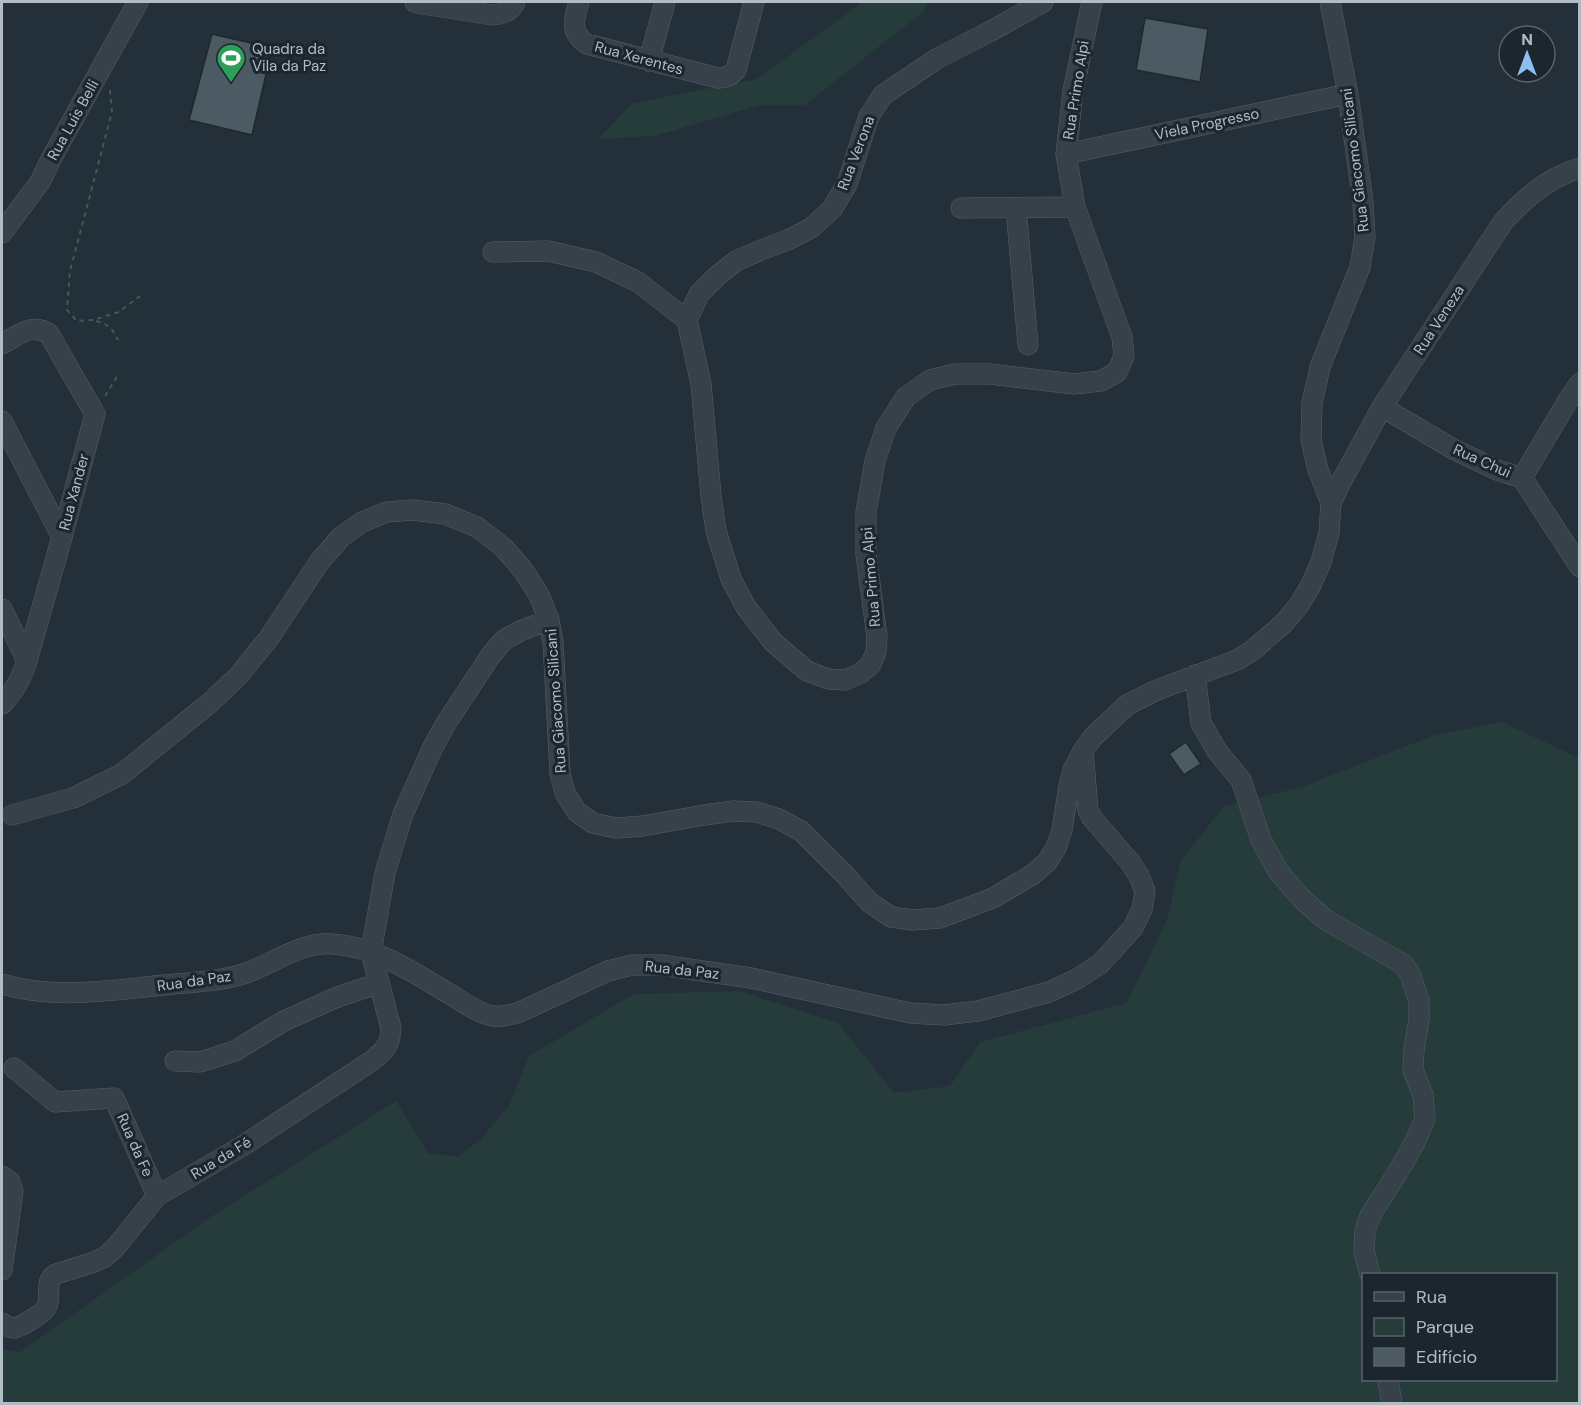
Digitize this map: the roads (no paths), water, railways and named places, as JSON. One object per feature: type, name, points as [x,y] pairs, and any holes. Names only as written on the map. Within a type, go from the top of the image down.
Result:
[{"type":"street","name":"Rua Luis Belli","points":[[2,233],[40,182],[138,2]]},
{"type":"street","points":[[420,2],[492,15],[508,11],[515,2]]},
{"type":"street","name":"Rua Xerentes","points":[[579,2],[574,22],[575,31],[579,39],[587,44],[718,78],[725,78],[736,70],[754,2]]},
{"type":"street","points":[[649,61],[665,2]]},
{"type":"street","name":"Rua Verona","points":[[687,320],[699,294],[736,261],[811,228],[832,209],[847,184],[869,116],[883,95],[938,58],[1043,2]]},
{"type":"street","name":"Rua Primo Alpi","points":[[687,320],[700,384],[716,531],[730,579],[746,608],[773,642],[807,670],[828,679],[845,680],[861,673],[871,664],[876,652],[877,637],[866,554],[866,512],[875,461],[886,428],[906,397],[930,380],[955,374],[990,374],[1074,384],[1101,381],[1117,372],[1124,356],[1122,337],[1075,207],[1066,154],[1073,91],[1092,2]]},
{"type":"street","name":"Rua Giacomo Silicani","points":[[12,815],[73,798],[122,774],[212,701],[239,675],[269,638],[320,561],[341,537],[362,522],[387,512],[413,510],[445,514],[477,527],[503,547],[523,570],[539,595],[549,620],[553,642],[560,773],[565,793],[577,812],[593,823],[616,828],[643,826],[735,811],[757,812],[779,819],[801,831],[869,902],[891,917],[913,920],[940,918],[993,898],[1032,875],[1047,862],[1056,848],[1062,830],[1068,786],[1073,770],[1093,738],[1127,705],[1157,690],[1237,660],[1253,650],[1299,605],[1321,562],[1329,533],[1331,503],[1318,470],[1311,440],[1312,403],[1320,367],[1360,267],[1365,237],[1363,202],[1348,94],[1330,2]]},
{"type":"street","name":"Viela Progresso","points":[[1066,154],[1348,94]]},
{"type":"street","name":"Rua Veneza","points":[[1331,503],[1382,407],[1503,222],[1522,201],[1545,183],[1568,171],[1580,168]]},
{"type":"street","points":[[961,208],[1075,207]]},
{"type":"street","points":[[1016,208],[1028,345]]},
{"type":"street","points":[[493,252],[548,251],[596,262],[638,282],[687,320]]},
{"type":"street","name":"Rua Xander","points":[[2,344],[30,329],[37,328],[49,334],[95,414],[21,679],[2,704]]},
{"type":"street","points":[[1521,478],[1580,383]]},
{"type":"street","name":"Rua Chui","points":[[1382,407],[1453,449],[1497,470],[1521,478],[1580,567]]},
{"type":"street","points":[[2,421],[62,537]]},
{"type":"street","points":[[2,609],[27,660]]},
{"type":"street","points":[[371,952],[386,873],[403,814],[445,724],[491,655],[504,640],[549,620]]},
{"type":"street","points":[[1195,675],[1201,723],[1217,751],[1241,780],[1261,840],[1278,871],[1301,898],[1326,920],[1402,964],[1410,974],[1419,1001],[1413,1070],[1424,1095],[1425,1119],[1411,1150],[1370,1216],[1365,1231],[1364,1252],[1369,1273]]},
{"type":"street","name":"Rua da Paz","points":[[2,984],[51,993],[93,992],[215,980],[245,973],[303,948],[318,944],[334,944],[371,952],[492,1016],[505,1016],[520,1012],[608,971],[632,964],[661,964],[751,978],[910,1013],[944,1015],[978,1011],[1049,992],[1077,979],[1100,964],[1133,928],[1142,909],[1145,891],[1139,876],[1088,810],[1083,751]]},
{"type":"street","name":"Rua da Fé","points":[[2,1323],[15,1328],[44,1311],[47,1307],[51,1276],[105,1257],[157,1196],[244,1145],[373,1060],[385,1049],[390,1040],[391,1028],[371,952]]},
{"type":"street","points":[[175,1061],[200,1062],[235,1051],[284,1021],[335,998],[379,983]]},
{"type":"street","name":"Rua da Fe","points":[[14,1068],[55,1102],[114,1098],[157,1196]]},
{"type":"street","points":[[2,1176],[10,1182],[13,1191],[2,1270]]},
{"type":"street","points":[[1388,1381],[1392,1404]]},
{"type":"place","name":"Quadra da Vila da Paz","points":[[231,84]]}]
